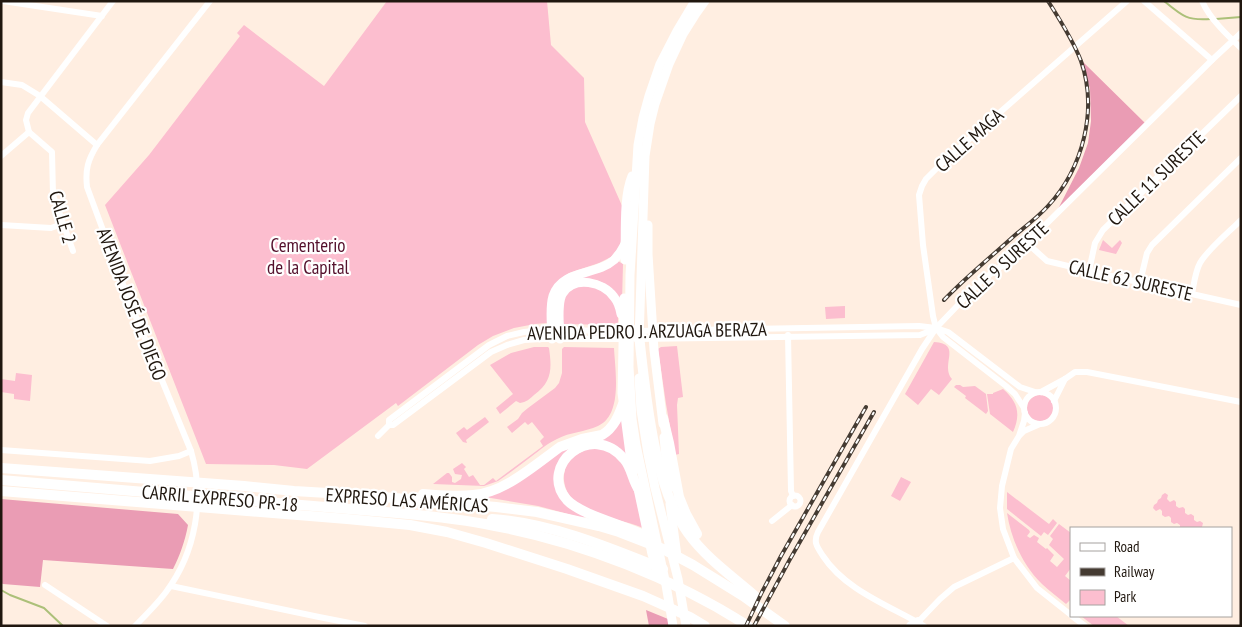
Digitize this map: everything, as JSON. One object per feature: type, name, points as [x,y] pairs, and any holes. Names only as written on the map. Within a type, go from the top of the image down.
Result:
[{"type":"highway","points":[[648,335],[643,380],[661,476],[676,513],[688,534],[714,561],[755,596]]},
{"type":"highway","points":[[400,498],[420,494],[472,496],[495,490],[510,482],[560,447],[607,433],[616,420],[623,404]]},
{"type":"highway","points":[[663,418],[678,498],[689,521],[711,552],[781,623]]},
{"type":"highway","points":[[639,490],[630,467],[624,458],[618,452],[598,444],[589,444],[577,448],[565,460],[560,471],[560,487],[564,496],[570,502],[584,511],[650,538],[663,549]]},
{"type":"highway","name":"EXPRESO LAS AMÉRICAS","points":[[1,468],[400,498],[496,506],[537,512],[599,526],[663,549],[693,565],[781,623]]},
{"type":"highway","name":"CARRIL EXPRESO PR-18","points":[[1,480],[357,509],[449,518],[494,525],[549,539],[600,555],[704,600],[748,626]]},
{"type":"highway","name":"EXPRESO LAS AMÉRICAS","points":[[1,491],[410,525],[486,543],[567,569],[643,596],[690,617],[705,626]]},
{"type":"highway","points":[[449,518],[500,520],[546,528],[612,549],[659,568]]},
{"type":"main road","points":[[673,626],[669,602],[659,568],[632,419],[629,366],[630,280],[636,167],[641,128],[654,81],[670,44],[695,1]]},
{"type":"main road","points":[[678,579],[663,418],[648,335],[645,156],[654,104],[668,64],[683,34],[705,1]]},
{"type":"main road","points":[[619,329],[626,241],[627,200],[629,184],[636,167]]},
{"type":"main road","points":[[645,172],[648,203],[648,335],[639,374],[641,410],[655,488],[678,579],[686,624]]},
{"type":"main road","points":[[556,335],[552,298],[557,288],[571,276],[602,267],[613,261],[620,254],[626,241]]},
{"type":"main road","points":[[556,335],[561,298],[571,285],[581,282],[596,284],[613,296],[619,305],[623,404],[630,454],[652,554],[659,568]]},
{"type":"street","points":[[4,1],[102,16]]},
{"type":"street","points":[[1,156],[29,132],[26,120],[28,113],[113,1]]},
{"type":"street","name":"AVENIDA JOSÉ DE DIEGO","points":[[135,626],[151,610],[170,586],[185,559],[192,541],[195,524],[198,480],[191,451],[131,304],[87,186],[86,174],[90,157],[97,145],[210,1]]},
{"type":"street","name":"CALLE MAGA","points":[[936,328],[923,244],[919,195],[926,179],[1127,1]]},
{"type":"street","points":[[1144,1],[1212,60]]},
{"type":"street","points":[[1202,1],[1206,10],[1241,48]]},
{"type":"street","name":"CALLE 9 SURESTE","points":[[918,625],[851,585],[829,566],[816,544],[816,538],[881,421],[936,328],[982,280],[1006,263],[1027,243],[1241,33]]},
{"type":"street","points":[[1,82],[22,85],[40,96],[97,145]]},
{"type":"street","name":"CALLE 11 SURESTE","points":[[1088,271],[1094,243],[1103,230],[1241,96]]},
{"type":"street","name":"CALLE 2","points":[[29,132],[52,152],[53,195],[73,251]]},
{"type":"street","points":[[1140,282],[1147,253],[1152,245],[1241,158]]},
{"type":"street","points":[[1192,294],[1200,263],[1212,248],[1241,220]]},
{"type":"street","points":[[1,224],[51,228],[62,224]]},
{"type":"street","name":"CALLE 62 SURESTE","points":[[1027,243],[1047,261],[1241,305]]},
{"type":"street","name":"AVENIDA PEDRO J. ARZUAGA BERAZA","points":[[378,436],[389,425],[389,420],[490,345],[507,336],[524,332],[615,339],[648,335],[788,328],[919,326],[948,332],[1020,387],[1038,392]]},
{"type":"street","points":[[772,520],[792,505],[797,506],[801,501],[798,496],[793,496],[791,491],[788,328]]},
{"type":"street","points":[[936,328],[943,337],[1015,394],[1031,421],[1041,424]]},
{"type":"street","name":"AVENIDA PEDRO J. ARZUAGA BERAZA","points":[[556,335],[619,329],[648,335],[788,337],[920,335],[936,328]]},
{"type":"street","points":[[1070,613],[1037,588],[1014,558],[1003,529],[1000,508],[1002,486],[1011,449],[1019,436],[1024,421],[1026,400],[1032,394],[1065,379],[1075,372],[1087,372],[1241,402]]},
{"type":"street","points":[[1054,401],[1065,379]]},
{"type":"street","points":[[1019,436],[1024,431],[1050,420],[1054,414],[1056,408],[1054,401],[1050,396],[1038,392]]},
{"type":"street","points":[[1,450],[150,461],[179,456],[191,451]]},
{"type":"street","points":[[918,625],[940,599],[954,587],[1014,558]]},
{"type":"street","points":[[45,585],[106,626]]},
{"type":"street","points":[[170,586],[365,626]]},
{"type":"street","points":[[1074,617],[1085,626]]},
{"type":"green space","name":"Cementerio de la Capital","points":[[387,1],[547,1],[551,45],[584,78],[585,122],[623,208],[620,246],[611,257],[569,273],[558,281],[547,323],[514,328],[493,336],[478,345],[398,406],[396,403],[307,469],[274,465],[206,464],[105,205],[149,155],[240,36],[237,33],[244,25],[324,86]]},
{"type":"green space","points":[[1103,240],[1112,248],[1120,240],[1122,243],[1116,254],[1099,250]]},
{"type":"green space","points":[[618,261],[623,264],[622,302],[608,287],[596,280],[562,285]]},
{"type":"green space","points":[[580,285],[598,288],[612,299],[616,308],[618,324],[562,323],[564,299],[568,292]]},
{"type":"green space","points":[[845,306],[845,318],[826,319],[825,307]]},
{"type":"green space","points":[[934,342],[943,344],[949,351],[948,367],[952,379],[939,395],[931,389],[918,405],[905,394]]},
{"type":"green space","points":[[677,346],[683,397],[678,398],[677,405],[679,454],[675,455],[658,349],[661,347]]},
{"type":"green space","points":[[534,347],[549,348],[550,369],[547,380],[540,390],[529,399],[520,403],[516,401],[500,414],[496,408],[513,394],[490,365],[511,353]]},
{"type":"green space","points":[[564,347],[614,348],[616,391],[611,412],[606,420],[598,426],[554,441],[498,481],[484,486],[433,484],[447,473],[452,477],[452,482],[455,483],[461,479],[462,475],[455,474],[453,469],[462,463],[466,467],[464,469],[469,477],[473,475],[480,485],[484,485],[493,478],[496,481],[543,446],[540,441],[544,437],[532,422],[528,425],[525,422],[512,433],[507,427],[559,383],[562,373],[562,349]]},
{"type":"green space","points":[[16,373],[32,375],[30,401],[14,399],[14,394],[1,392],[1,379],[15,381]]},
{"type":"green space","points":[[956,385],[963,387],[975,386],[986,394],[988,411],[986,414],[965,398],[966,396],[954,387]]},
{"type":"green space","points":[[1003,389],[1012,399],[1017,409],[1017,420],[1013,432],[990,414],[987,394],[993,394]]},
{"type":"green space","points":[[1040,395],[1049,399],[1053,408],[1049,417],[1040,421],[1031,417],[1027,408],[1031,399]]},
{"type":"green space","points":[[621,416],[629,460],[619,452],[581,446],[557,480],[585,517],[538,506],[485,497],[560,450],[597,439]]},
{"type":"green space","points":[[485,417],[489,422],[466,440],[467,443],[463,442],[456,433],[464,427],[467,430]]},
{"type":"green space","points":[[591,447],[610,451],[625,465],[635,493],[643,528],[584,508],[568,492],[564,481],[567,463],[572,457]]},
{"type":"green space","points":[[901,477],[911,482],[900,501],[891,496]]},
{"type":"green space","points":[[1007,492],[1049,524],[1053,519],[1057,523],[1048,535],[1044,532],[1041,536],[1007,509]]},
{"type":"green space","points":[[1165,493],[1168,495],[1167,499],[1170,502],[1174,500],[1176,506],[1179,508],[1183,507],[1185,513],[1194,516],[1194,520],[1197,522],[1203,523],[1202,527],[1180,527],[1177,523],[1171,522],[1169,516],[1165,517],[1162,515],[1160,509],[1156,511],[1153,508],[1154,505]]},
{"type":"green space","points":[[1007,513],[1029,530],[1030,532],[1027,536],[1030,538],[1034,535],[1039,538],[1037,542],[1054,555],[1050,561],[1057,567],[1064,559],[1049,545],[1053,539],[1050,536],[1059,524],[1070,532],[1070,569],[1065,576],[1070,580],[1070,600],[1066,604],[1035,577],[1019,552],[1011,533]]},
{"type":"green space","points":[[1082,617],[1117,617],[1129,626],[1094,626]]},
{"type":"shaded area","points":[[1082,61],[1145,123],[1058,209],[1079,168],[1088,143],[1091,121],[1090,89]]},
{"type":"shaded area","points":[[1,499],[178,514],[188,525],[182,548],[173,569],[43,560],[40,587],[3,584],[1,583]]},
{"type":"shaded area","points":[[646,610],[668,619],[669,626],[649,626]]},
{"type":"waterway","points":[[1164,1],[1190,18],[1211,19]]},
{"type":"waterway","points":[[1216,19],[1241,17]]},
{"type":"waterway","points":[[1,590],[44,608],[63,626]]},
{"type":"railway","points":[[944,300],[1048,206],[1060,191],[1078,156],[1084,138],[1087,118],[1086,80],[1074,45],[1048,1]]},
{"type":"railway","points":[[746,626],[781,556],[866,407]]},
{"type":"railway","points":[[754,626],[874,412]]}]
